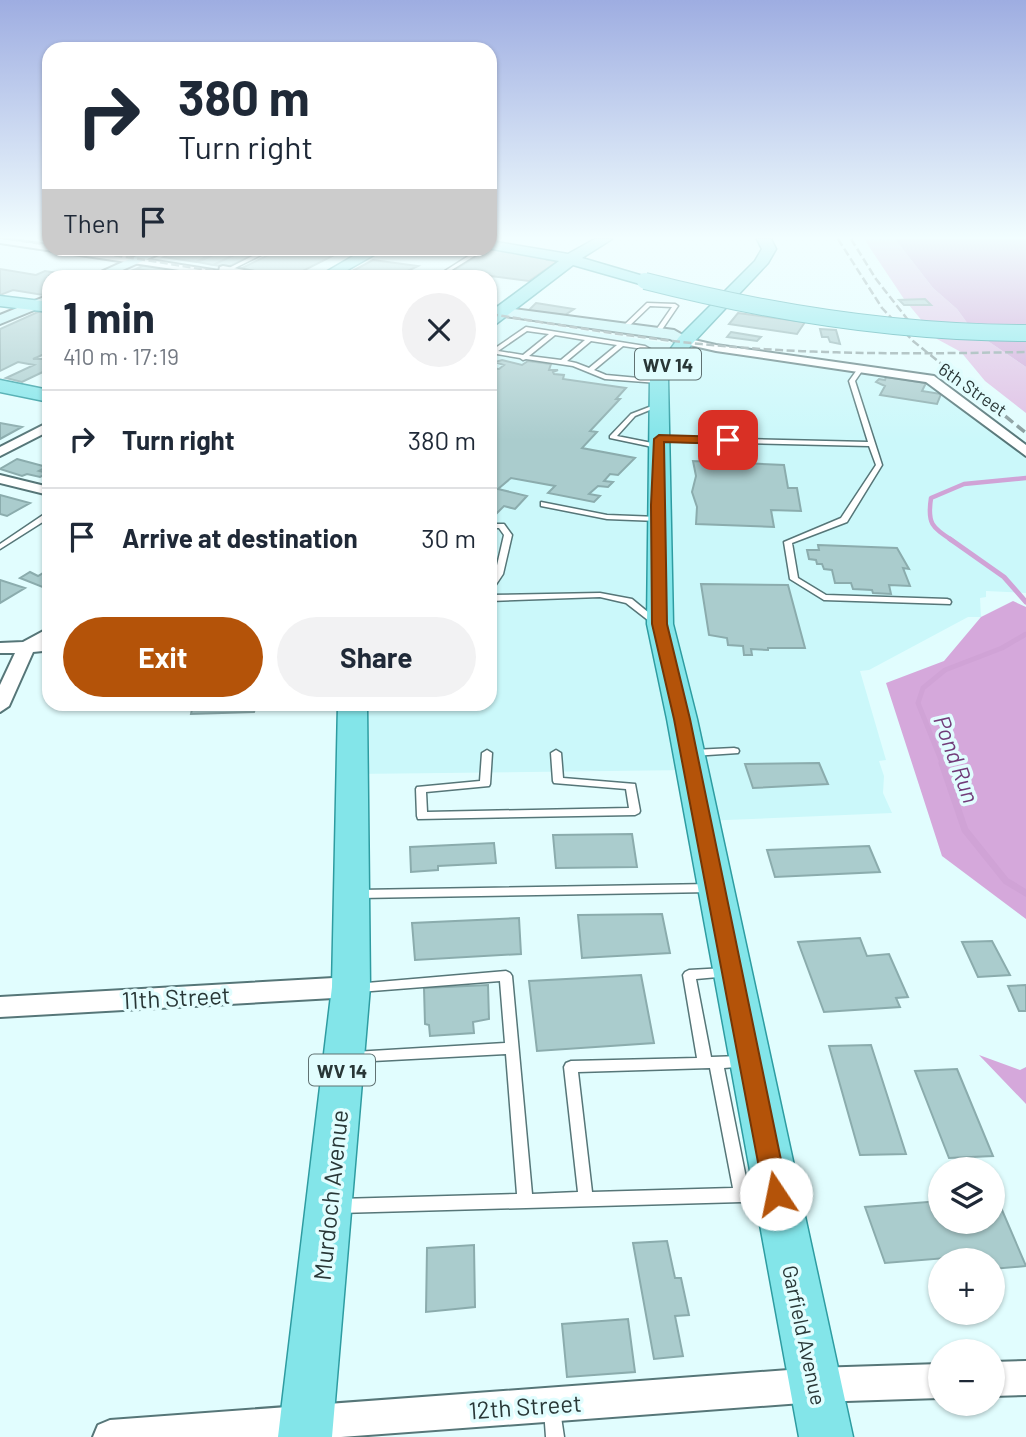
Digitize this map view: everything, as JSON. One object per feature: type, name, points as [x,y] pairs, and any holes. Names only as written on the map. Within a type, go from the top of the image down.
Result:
[{"type":"main road","name":"WV 14","points":[[659,381],[685,341],[719,306]]},
{"type":"main road","points":[[751,306],[833,321],[933,332],[1026,333]]},
{"type":"main road","points":[[782,306],[852,318],[932,326],[1026,327]]},
{"type":"main road","name":"Garfield Avenue","points":[[659,381],[657,519],[660,624],[732,973],[724,1062],[759,1195],[815,1385],[826,1437]]},
{"type":"main road","points":[[0,386],[42,395]]},
{"type":"main road","name":"Murdoch Avenue","points":[[306,1430],[351,987],[352,711]]},
{"type":"street","points":[[0,320],[38,306]]},
{"type":"street","name":"6th Street","points":[[497,316],[581,335],[666,343],[685,341]]},
{"type":"street","name":"6th Street","points":[[497,316],[622,337],[657,333],[674,335],[685,341],[716,348],[930,379],[1026,452]]},
{"type":"street","points":[[0,452],[42,430]]},
{"type":"street","points":[[0,479],[42,489]]},
{"type":"street","points":[[0,706],[26,648],[42,638]]},
{"type":"street","points":[[0,649],[42,647]]},
{"type":"street","name":"11th Street","points":[[0,1007],[351,987]]},
{"type":"street","points":[[1005,1379],[1026,1378]]},
{"type":"street","name":"12th Street","points":[[110,1437],[553,1421],[815,1385],[928,1381]]},
{"type":"lane","points":[[590,370],[647,306]]},
{"type":"lane","points":[[657,333],[675,306]]},
{"type":"lane","points":[[497,349],[526,329],[554,334],[622,337],[670,362]]},
{"type":"lane","points":[[523,358],[554,334]]},
{"type":"lane","points":[[562,362],[581,335]]},
{"type":"lane","points":[[497,353],[562,362],[605,377],[659,381]]},
{"type":"lane","points":[[503,354],[529,365],[590,370]]},
{"type":"lane","points":[[861,368],[852,381],[878,465],[845,520],[788,542],[794,579],[824,597],[947,602]]},
{"type":"lane","points":[[659,405],[633,415],[612,437],[650,444],[872,444]]},
{"type":"lane","points":[[544,504],[607,517],[657,519]]},
{"type":"lane","points":[[0,547],[42,520]]},
{"type":"lane","points":[[497,526],[508,531],[497,578]]},
{"type":"lane","points":[[497,598],[600,595],[619,597],[660,624]]},
{"type":"lane","points":[[688,753],[734,751]]},
{"type":"lane","points":[[487,753],[485,784],[421,789],[422,816],[635,811],[631,786],[558,781],[556,754]]},
{"type":"lane","points":[[351,894],[715,888]]},
{"type":"lane","points":[[351,987],[506,976],[525,1201]]},
{"type":"lane","points":[[343,1058],[513,1048]]},
{"type":"lane","points":[[586,1199],[571,1067],[724,1062]]},
{"type":"lane","points":[[329,1206],[759,1195]]},
{"type":"shaded area","points":[[910,306],[954,306],[973,331],[1026,367],[1026,413],[985,381],[961,352],[937,339]]},
{"type":"shaded area","points":[[954,306],[1026,306],[1026,367],[973,331]]},
{"type":"shaded area","points":[[497,317],[666,343],[685,341],[930,379],[1026,452],[1026,593],[986,591],[986,597],[980,598],[981,617],[968,617],[869,670],[860,671],[886,760],[879,761],[884,776],[883,793],[892,813],[702,821],[691,770],[353,774],[350,739],[352,711],[497,711]]},
{"type":"shaded area","points":[[1013,601],[1026,607],[1026,919],[942,856],[886,683],[944,661],[981,617]]},
{"type":"shaded area","points":[[979,1055],[1020,1070],[1026,1067],[1026,1104]]},
{"type":"building","points":[[533,306],[574,309],[565,315],[527,312]]},
{"type":"building","points":[[42,311],[42,355],[33,359],[42,359],[42,372],[22,382],[6,378],[34,365],[18,362],[0,371],[0,329]]},
{"type":"building","points":[[738,313],[805,322],[797,334],[729,324]]},
{"type":"building","points":[[820,329],[836,330],[840,344],[830,342],[828,337],[822,337]]},
{"type":"building","points":[[731,332],[761,337],[757,341],[727,337]]},
{"type":"building","points":[[502,360],[522,365],[528,361],[551,364],[549,370],[558,370],[553,372],[554,374],[564,375],[563,379],[626,388],[616,399],[620,399],[590,431],[597,432],[582,448],[635,458],[618,475],[610,474],[604,481],[613,482],[608,487],[598,486],[589,494],[600,496],[594,502],[548,493],[555,486],[511,478],[498,489],[527,496],[515,509],[504,506],[497,513],[497,369],[504,365],[497,361]]},
{"type":"building","points":[[886,377],[926,383],[922,391],[941,394],[937,404],[880,395],[885,386],[876,382],[879,379],[885,380]]},
{"type":"building","points":[[0,423],[22,427],[0,439]]},
{"type":"building","points":[[715,450],[740,451],[741,463],[784,465],[788,488],[797,488],[801,511],[771,510],[774,527],[696,524],[697,507],[692,492],[696,476],[693,461],[716,462]]},
{"type":"building","points":[[17,459],[42,466],[39,471],[42,472],[42,476],[22,476],[0,469]]},
{"type":"building","points":[[0,495],[30,503],[7,516],[0,514]]},
{"type":"building","points":[[818,545],[897,548],[909,569],[903,568],[910,586],[889,585],[891,594],[853,589],[851,583],[835,583],[832,570],[824,569],[816,560],[809,559],[807,550],[819,550]]},
{"type":"building","points":[[30,572],[38,576],[42,574],[42,587],[20,578]]},
{"type":"building","points":[[0,580],[25,588],[0,603]]},
{"type":"building","points":[[701,584],[788,585],[805,648],[751,649],[752,655],[744,655],[743,646],[728,645],[727,638],[709,635]]},
{"type":"building","points":[[192,711],[254,711],[254,712],[191,714]]},
{"type":"building","points":[[819,763],[828,784],[753,788],[745,764]]},
{"type":"building","points":[[632,834],[637,867],[556,868],[553,835]]},
{"type":"building","points":[[494,843],[496,863],[438,866],[438,870],[411,872],[410,847]]},
{"type":"building","points":[[869,846],[880,872],[775,877],[767,850]]},
{"type":"building","points":[[662,914],[670,953],[582,958],[578,915]]},
{"type":"building","points":[[519,918],[521,954],[415,960],[412,923]]},
{"type":"building","points":[[860,938],[867,956],[889,954],[908,997],[896,998],[900,1007],[824,1012],[798,942]]},
{"type":"building","points":[[992,941],[1010,975],[978,977],[962,942]]},
{"type":"building","points":[[641,975],[654,1043],[537,1051],[529,981]]},
{"type":"building","points":[[488,985],[489,1019],[473,1022],[474,1033],[430,1036],[429,1025],[425,1024],[424,988]]},
{"type":"building","points":[[1026,985],[1026,1011],[1019,1011],[1008,986]]},
{"type":"building","points":[[871,1045],[906,1154],[860,1155],[829,1046]]},
{"type":"building","points":[[957,1069],[993,1156],[949,1157],[915,1071]]},
{"type":"building","points":[[928,1202],[928,1234],[1005,1234],[1005,1217],[1026,1266],[1005,1268],[1005,1248],[928,1248],[928,1259],[885,1263],[865,1207]]},
{"type":"building","points":[[667,1241],[675,1278],[681,1278],[689,1315],[675,1316],[683,1356],[654,1359],[633,1243]]},
{"type":"building","points":[[474,1245],[475,1307],[426,1312],[427,1248]]},
{"type":"building","points":[[628,1319],[635,1372],[567,1377],[562,1324]]},
{"type":"waterway","name":"Pond Run","points":[[953,541],[933,524],[930,514],[931,498],[964,484],[1026,478]]},
{"type":"waterway","name":"Pond Run","points":[[950,539],[1004,577],[1026,602]]},
{"type":"waterway","name":"Pond Run","points":[[943,765],[918,703],[923,688],[945,670],[1002,648],[1026,634]]},
{"type":"waterway","name":"Pond Run","points":[[942,763],[965,830],[1006,881],[1026,893]]},
{"type":"railway","points":[[881,306],[928,353]]},
{"type":"railway","points":[[897,306],[915,329]]},
{"type":"railway","points":[[497,315],[648,338],[742,348],[928,353]]},
{"type":"railway","points":[[928,353],[1026,352]]},
{"type":"railway","points":[[928,353],[949,370]]},
{"type":"railway","points":[[947,369],[1026,433]]},
{"type":"route","points":[[728,440],[659,439],[657,505],[660,624],[682,719],[776,1194]]}]
